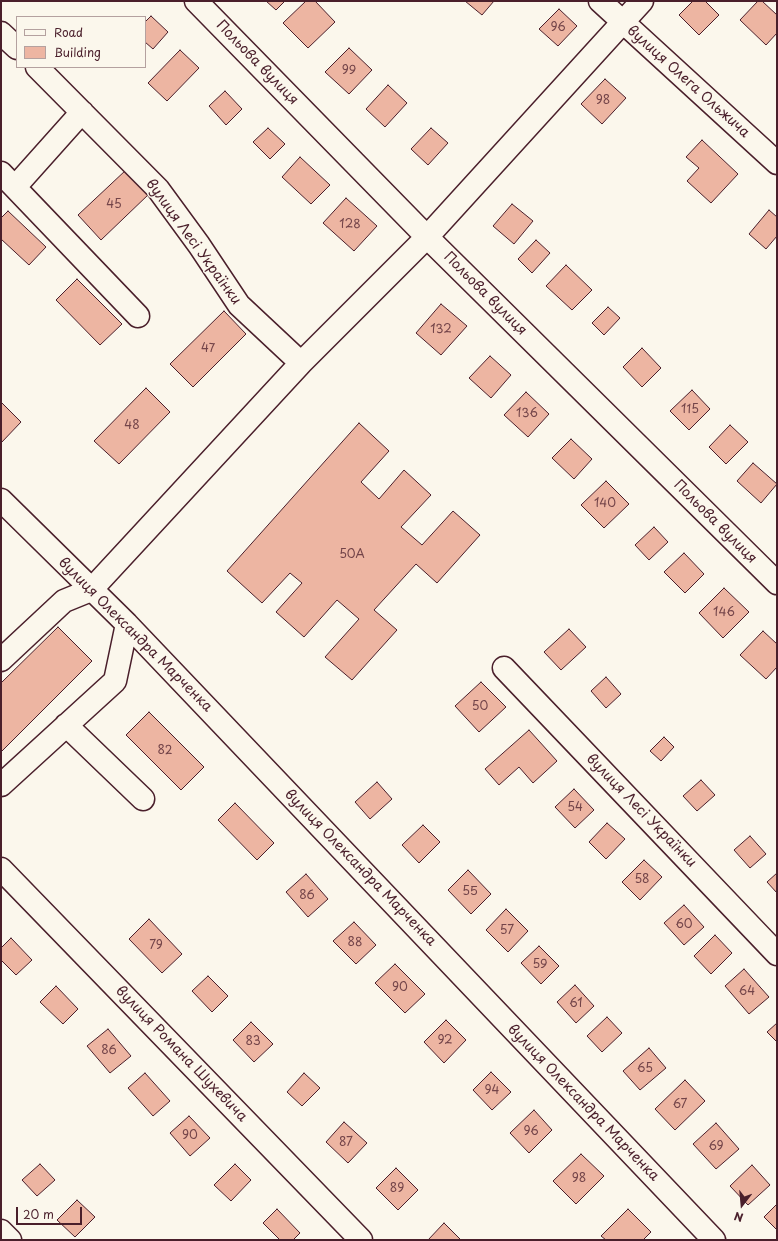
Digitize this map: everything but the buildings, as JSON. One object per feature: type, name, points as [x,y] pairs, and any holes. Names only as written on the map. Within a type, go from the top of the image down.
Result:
[{"type":"street","name":"Польова вулиця","points":[[196,1],[427,237],[777,583]]},
{"type":"street","name":"вулиця Олега Ольжича","points":[[600,1],[777,162]]},
{"type":"street","points":[[1,660],[64,601],[91,590],[301,363],[427,237],[622,21],[642,1]]},
{"type":"street","points":[[1,33],[16,47]]},
{"type":"street","name":"вулиця Лесі Українки","points":[[38,68],[158,189],[199,245],[239,305],[301,363]]},
{"type":"street","points":[[82,112],[8,180],[138,316]]},
{"type":"street","name":"вулиця Олександра Марченка","points":[[1,500],[127,624],[714,1240]]},
{"type":"street","points":[[1,785],[115,681],[127,624]]},
{"type":"street","name":"вулиця Лесі Українки","points":[[504,668],[777,954]]},
{"type":"street","points":[[66,725],[143,799]]},
{"type":"street","name":"вулиця Романа Шухевича","points":[[1,869],[361,1240]]},
{"type":"street","points":[[1,1231],[10,1240]]}]
